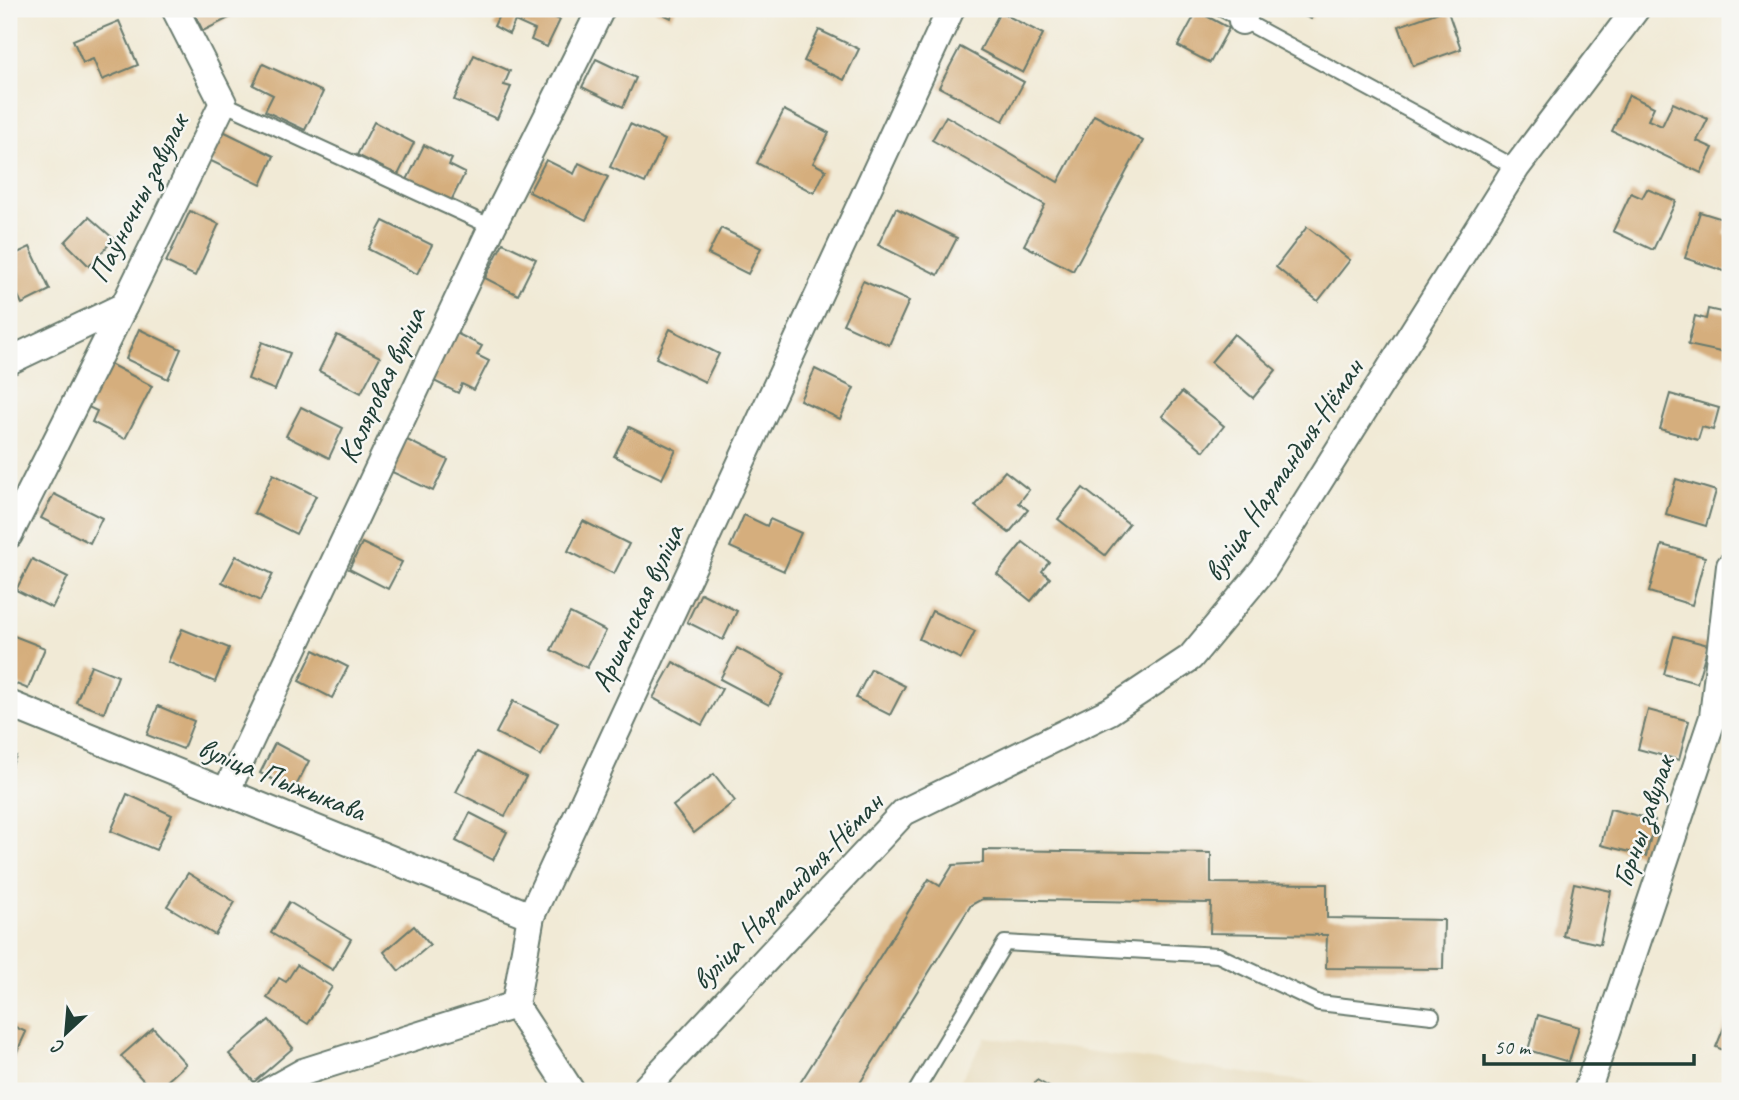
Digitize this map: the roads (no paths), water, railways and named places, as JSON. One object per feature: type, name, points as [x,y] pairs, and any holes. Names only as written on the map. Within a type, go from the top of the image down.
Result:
[{"type":"street","name":"Паўночны завулак","points":[[9,361],[124,306],[223,103],[175,9]]},
{"type":"street","name":"Каляровая вуліца","points":[[226,792],[492,227],[601,9]]},
{"type":"street","name":"Аршанская вуліца","points":[[514,1005],[531,916],[951,9]]},
{"type":"street","name":"вуліца Нармандыя-Нёман","points":[[643,1091],[904,812],[1110,711],[1191,657],[1264,569],[1516,168],[1636,9]]},
{"type":"street","points":[[9,535],[124,306]]},
{"type":"street","name":"Горны завулак","points":[[1587,1091],[1722,719],[1730,566]]},
{"type":"street","name":"вуліца Пыжыкава","points":[[9,704],[531,916]]},
{"type":"street","points":[[269,1091],[303,1072],[514,1005],[571,1091]]},
{"type":"lane","points":[[1237,13],[1516,168]]},
{"type":"lane","points":[[223,103],[492,227]]},
{"type":"lane","points":[[916,1091],[1005,943],[1218,955],[1319,1003],[1432,1016]]}]
